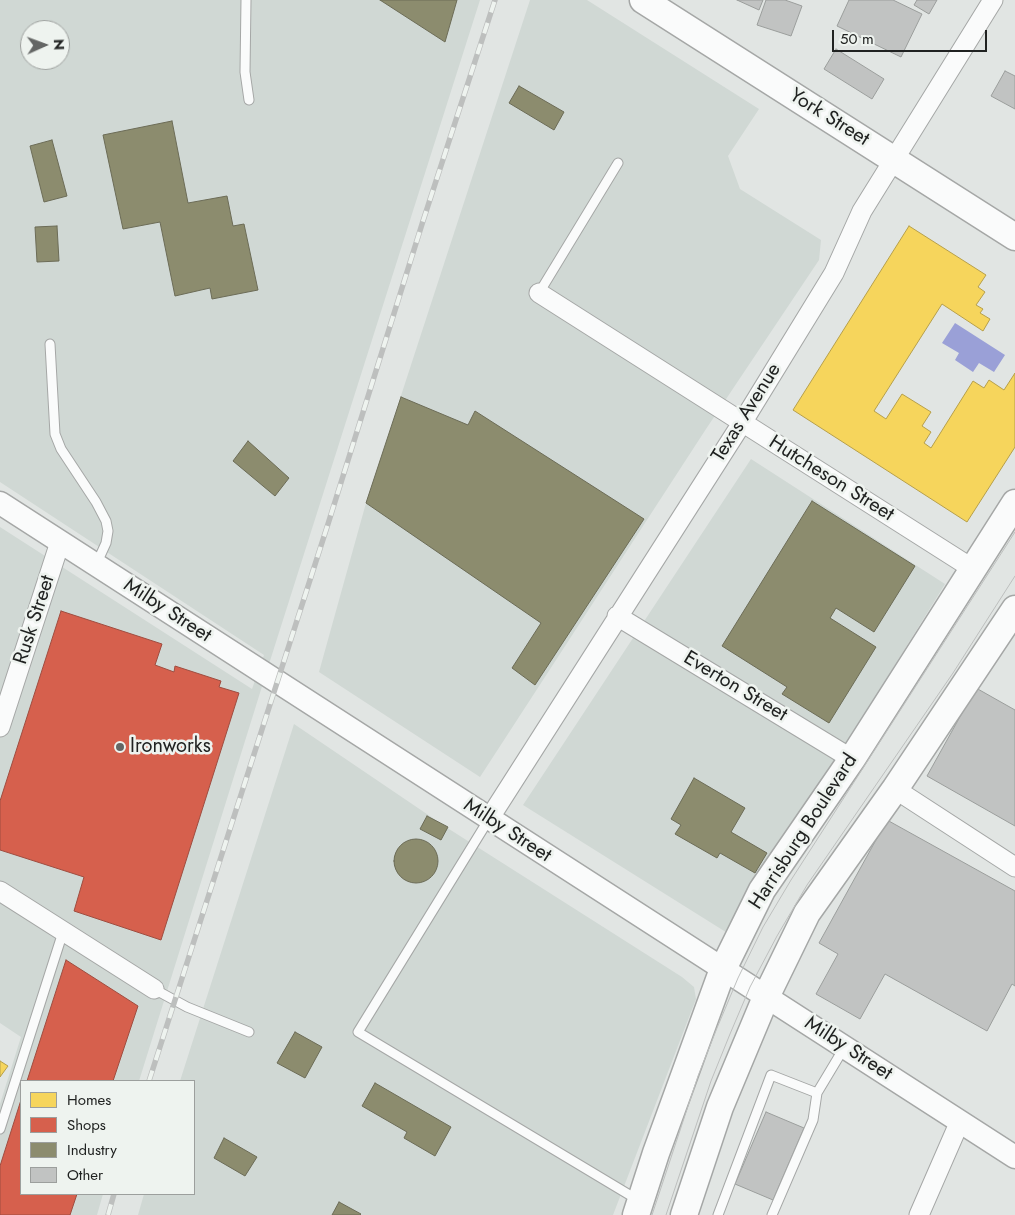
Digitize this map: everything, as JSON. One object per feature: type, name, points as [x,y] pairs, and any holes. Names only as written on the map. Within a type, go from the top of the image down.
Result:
[{"type":"main road","name":"York Street","points":[[643,0],[1015,237]]},
{"type":"main road","name":"Harrisburg Boulevard","points":[[639,1208],[656,1153],[723,969],[762,890],[852,760],[1015,502]]},
{"type":"main road","points":[[684,1215],[720,1107],[766,997],[807,913],[895,789],[1015,609]]},
{"type":"street","name":"Texas Avenue","points":[[489,818],[742,423],[834,273],[862,210],[993,0]]},
{"type":"street","name":"Hutcheson Street","points":[[539,293],[972,568]]},
{"type":"street","name":"Milby Street","points":[[0,503],[1014,1155]]},
{"type":"street","name":"Rusk Street","points":[[0,727],[60,542]]},
{"type":"street","name":"Everton Street","points":[[618,616],[852,760]]},
{"type":"street","points":[[895,789],[1015,867]]},
{"type":"street","points":[[0,891],[154,989]]},
{"type":"street","points":[[918,1215],[960,1121]]},
{"type":"lane","points":[[246,0],[245,72],[249,100]]},
{"type":"lane","points":[[539,293],[618,163]]},
{"type":"lane","points":[[50,344],[54,434],[58,444],[96,502],[106,521],[108,531],[106,542],[96,565]]},
{"type":"lane","points":[[489,818],[358,1032],[639,1208]]},
{"type":"lane","points":[[0,1129],[63,932]]},
{"type":"lane","points":[[154,989],[187,1007],[249,1032]]},
{"type":"lane","points":[[772,1215],[813,1120],[817,1093],[844,1047]]},
{"type":"lane","points":[[718,1215],[771,1075],[817,1093]]},
{"type":"shaded area","points":[[0,0],[480,0],[139,1080],[20,1080],[20,1195],[103,1195],[97,1215],[0,1215],[0,1104],[21,1037],[0,1023],[0,527],[252,689],[264,655],[0,482]]},
{"type":"shaded area","points":[[530,0],[587,0],[759,109],[728,156],[740,189],[821,240],[819,260],[706,429],[480,777],[319,672],[366,503]]},
{"type":"shaded area","points":[[751,459],[945,584],[729,934],[523,805]]},
{"type":"shaded area","points":[[294,724],[449,829],[682,977],[694,987],[696,999],[613,1215],[138,1215],[144,1195],[195,1195],[195,1080],[180,1080]]},
{"type":"water","points":[[955,323],[1005,355],[994,372],[979,363],[973,372],[955,360],[959,353],[942,343]]},
{"type":"building: Homes","points":[[909,226],[986,275],[978,287],[985,292],[976,305],[983,309],[980,313],[990,319],[983,331],[942,304],[874,411],[886,419],[902,394],[931,412],[922,426],[931,432],[924,443],[931,448],[973,381],[984,388],[989,380],[1004,390],[1015,373],[1015,447],[967,522],[793,410]]},
{"type":"building: Homes","points":[[0,1061],[8,1066],[0,1077]]},
{"type":"building: Shops","name":"Ironworks","points":[[61,611],[162,644],[155,665],[174,672],[175,666],[221,681],[219,687],[239,693],[161,940],[74,911],[84,877],[0,850],[0,801]]},
{"type":"building: Shops","points":[[66,960],[138,1006],[113,1080],[27,1080]]},
{"type":"building: Shops","points":[[20,1103],[20,1195],[77,1195],[70,1215],[0,1215],[0,1166]]},
{"type":"building: Industry","points":[[380,0],[457,0],[445,42]]},
{"type":"building: Industry","points":[[519,86],[564,112],[554,130],[509,103]]},
{"type":"building: Industry","points":[[172,121],[188,203],[227,196],[233,226],[244,224],[258,290],[212,299],[210,288],[175,296],[160,222],[123,229],[103,135]]},
{"type":"building: Industry","points":[[52,140],[67,196],[44,202],[30,146]]},
{"type":"building: Industry","points":[[57,226],[59,261],[37,262],[35,227]]},
{"type":"building: Industry","points":[[401,397],[468,425],[475,411],[644,519],[535,685],[512,668],[541,623],[366,503]]},
{"type":"building: Industry","points":[[248,441],[289,478],[275,496],[233,461]]},
{"type":"building: Industry","points":[[812,501],[915,566],[874,632],[836,608],[830,618],[876,647],[829,723],[782,694],[787,687],[722,646]]},
{"type":"building: Industry","points":[[694,778],[745,808],[731,832],[767,853],[755,873],[720,853],[717,858],[675,834],[681,825],[671,819]]},
{"type":"building: Industry","points":[[427,816],[448,827],[441,840],[420,829]]},
{"type":"building: Industry","points":[[420,839],[432,845],[437,852],[437,870],[432,877],[425,882],[412,883],[404,880],[397,873],[394,857],[397,849],[404,842]]},
{"type":"building: Industry","points":[[295,1032],[322,1047],[305,1078],[277,1063]]},
{"type":"building: Industry","points":[[375,1083],[451,1127],[435,1156],[404,1138],[407,1132],[362,1106]]},
{"type":"building: Industry","points":[[224,1138],[257,1157],[245,1176],[214,1158]]},
{"type":"building: Industry","points":[[339,1202],[361,1214],[332,1215]]},
{"type":"building: Other","points":[[737,0],[763,0],[759,10]]},
{"type":"building: Other","points":[[766,0],[785,0],[802,6],[791,36],[757,25]]},
{"type":"building: Other","points":[[849,0],[893,0],[922,14],[901,57],[837,26]]},
{"type":"building: Other","points":[[917,0],[937,0],[929,14],[914,5]]},
{"type":"building: Other","points":[[836,49],[884,79],[872,99],[824,69]]},
{"type":"building: Other","points":[[1005,71],[1015,76],[1015,109],[991,96]]},
{"type":"building: Other","points":[[976,688],[1015,710],[1015,826],[927,776]]},
{"type":"building: Other","points":[[887,820],[1015,891],[1015,986],[1012,984],[987,1031],[885,974],[860,1019],[816,994],[838,954],[819,943]]},
{"type":"building: Other","points":[[766,1112],[804,1128],[773,1200],[735,1184]]},
{"type":"tram line","points":[[652,1215],[698,1076],[738,978],[763,927],[791,880],[1015,532]]},
{"type":"tram line","points":[[666,1215],[711,1081],[750,987],[777,936],[807,885],[953,673],[1015,576]]},
{"type":"railway","points":[[149,1080],[495,0]]},
{"type":"railway","points":[[108,1215],[114,1195]]},
{"type":"place","name":"Ironworks","points":[[120,747]]}]
